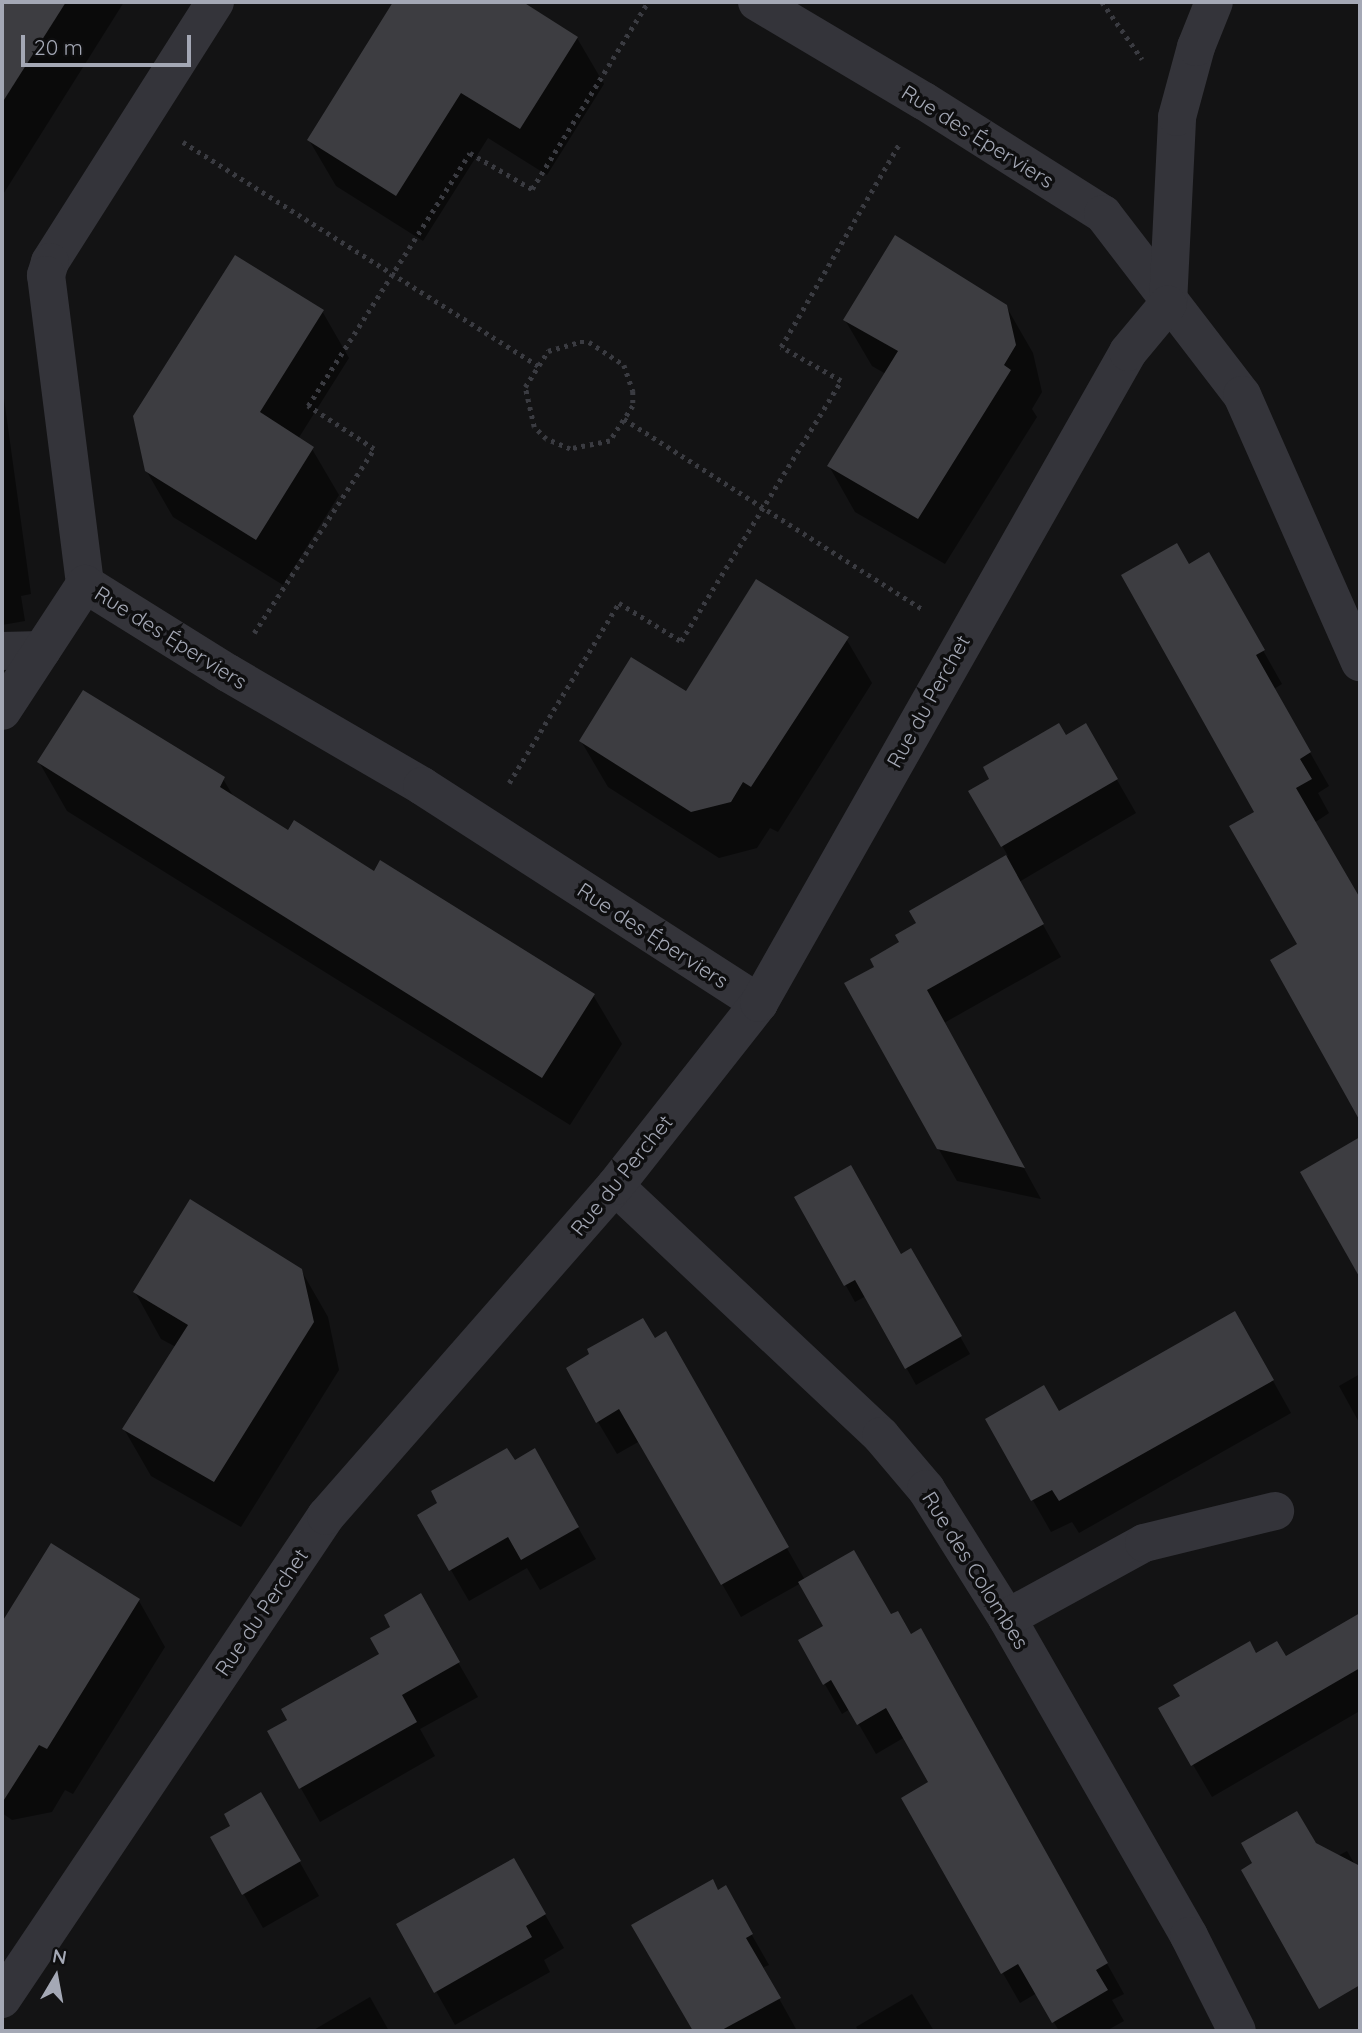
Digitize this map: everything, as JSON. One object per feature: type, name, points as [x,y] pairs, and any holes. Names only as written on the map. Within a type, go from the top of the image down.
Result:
[{"type":"street","name":"Rue des Éperviers","points":[[215,2],[50,261],[46,275],[85,584],[228,673],[422,786],[759,1003]]},
{"type":"street","name":"Rue des Éperviers","points":[[757,2],[924,101],[1103,214],[1168,304],[1242,395],[1360,662]]},
{"type":"street","points":[[1168,304],[1177,117],[1196,47],[1214,2]]},
{"type":"street","name":"Rue du Perchet","points":[[2,1999],[326,1516],[615,1186],[759,1003],[1128,352],[1168,304]]},
{"type":"street","points":[[2,711],[85,584]]},
{"type":"street","points":[[2,651],[41,650]]},
{"type":"street","name":"Rue des Colombes","points":[[615,1186],[881,1436],[926,1489],[1007,1618],[1189,1936],[1224,2027]]},
{"type":"street","points":[[1007,1618],[1144,1543],[1275,1511]]},
{"type":"path","points":[[228,673],[374,449],[308,406],[470,153],[532,189],[648,2]]},
{"type":"path","points":[[483,826],[620,603],[681,641],[841,381],[781,347],[924,101]]},
{"type":"path","points":[[141,116],[539,366]]},
{"type":"path","points":[[589,342],[624,365],[633,391],[633,405],[624,419],[610,441],[570,449],[545,439],[534,427],[525,387],[548,351],[589,342]]},
{"type":"path","points":[[624,419],[965,636]]},
{"type":"building","points":[[2,2],[66,2],[2,103]]},
{"type":"building","points":[[393,2],[523,2],[578,37],[520,129],[461,93],[396,196],[307,140]]},
{"type":"building","points":[[895,235],[1007,305],[1016,345],[1004,365],[1011,370],[918,519],[827,466],[898,351],[843,320]]},
{"type":"building","points":[[235,255],[324,310],[260,412],[314,447],[256,540],[145,471],[133,416]]},
{"type":"building","points":[[1177,543],[1189,564],[1209,552],[1265,650],[1256,655],[1311,752],[1300,759],[1312,779],[1296,788],[1360,898],[1360,1121],[1270,960],[1297,944],[1229,826],[1254,812],[1121,575]]},
{"type":"building","points":[[756,579],[849,637],[751,787],[743,782],[731,802],[691,812],[579,741],[631,657],[686,691]]},
{"type":"building","points":[[83,690],[225,777],[220,787],[288,830],[294,820],[374,871],[380,860],[595,994],[542,1078],[37,762]]},
{"type":"building","points":[[1059,723],[1066,735],[1086,723],[1118,779],[1001,847],[968,791],[989,779],[983,767]]},
{"type":"building","points":[[1006,855],[1044,924],[927,990],[1025,1168],[937,1149],[844,983],[874,967],[870,959],[899,942],[895,935],[916,923],[909,911]]},
{"type":"building","points":[[1360,1137],[1360,1278],[1300,1172]]},
{"type":"building","points":[[851,1165],[901,1254],[911,1248],[962,1336],[905,1369],[855,1280],[844,1286],[794,1197]]},
{"type":"building","points":[[190,1199],[302,1269],[314,1322],[214,1482],[122,1429],[188,1325],[133,1292]]},
{"type":"building","points":[[1235,1311],[1274,1380],[1059,1501],[1052,1490],[1031,1501],[985,1419],[1044,1385],[1059,1411]]},
{"type":"building","points":[[643,1318],[655,1338],[666,1331],[789,1547],[721,1585],[619,1409],[596,1423],[566,1368],[589,1354],[587,1349]]},
{"type":"building","points":[[507,1448],[515,1460],[535,1448],[579,1527],[521,1560],[508,1537],[449,1571],[417,1515],[437,1503],[431,1491]]},
{"type":"building","points":[[51,1543],[140,1599],[47,1749],[39,1745],[2,1803],[2,1622]]},
{"type":"building","points":[[854,1550],[891,1614],[898,1611],[911,1634],[921,1628],[1108,1963],[1096,1970],[1108,1990],[1052,2023],[1018,1964],[1001,1974],[901,1798],[928,1782],[886,1708],[857,1725],[831,1680],[823,1685],[798,1640],[823,1626],[798,1582]]},
{"type":"building","points":[[421,1593],[460,1662],[402,1695],[417,1722],[299,1789],[267,1731],[287,1720],[281,1709],[379,1654],[370,1638],[390,1627],[384,1615]]},
{"type":"building","points":[[1360,1613],[1360,1668],[1191,1766],[1158,1708],[1180,1696],[1173,1685],[1250,1641],[1256,1653],[1277,1641],[1286,1656]]},
{"type":"building","points":[[261,1792],[301,1861],[242,1895],[210,1837],[230,1826],[224,1814]]},
{"type":"building","points":[[1297,1811],[1316,1843],[1360,1866],[1360,1985],[1319,2009],[1241,1870],[1252,1863],[1241,1843]]},
{"type":"building","points":[[514,1858],[546,1914],[526,1926],[532,1937],[434,1993],[396,1924]]},
{"type":"building","points":[[713,1879],[718,1890],[726,1885],[753,1934],[746,1938],[781,1998],[720,2031],[693,2031],[631,1925]]}]
